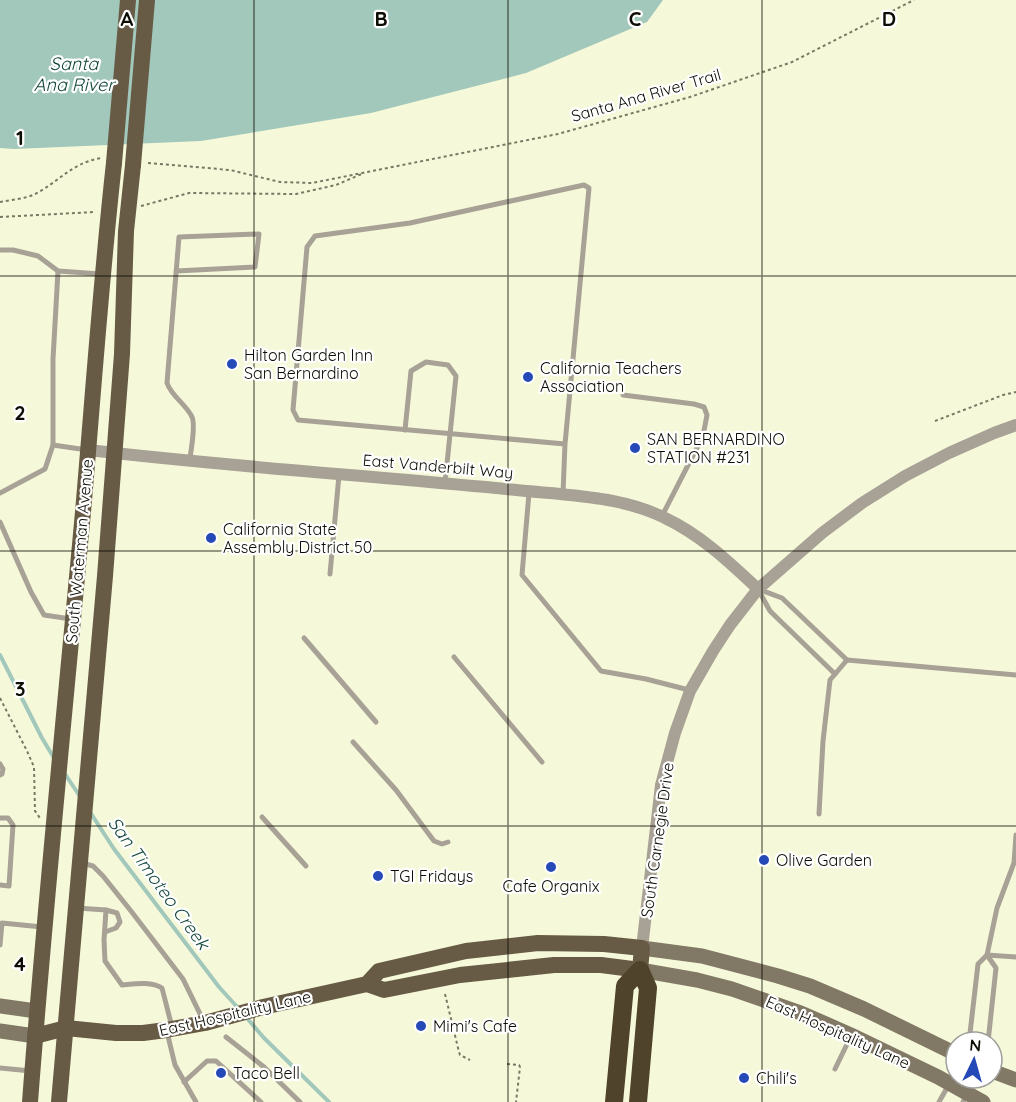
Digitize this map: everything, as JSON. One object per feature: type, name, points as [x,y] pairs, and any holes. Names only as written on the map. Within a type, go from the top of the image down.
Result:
[{"type":"highway","points":[[614,1102],[625,986],[640,970],[648,988],[638,1102]]},
{"type":"main road","name":"South Waterman Avenue","points":[[30,1102],[36,1011],[128,0]]},
{"type":"main road","name":"South Waterman Avenue","points":[[59,1102],[105,576],[122,354],[126,231],[140,164],[147,0]]},
{"type":"main road","name":"East Hospitality Lane","points":[[367,984],[379,970],[466,951],[538,943],[604,944],[642,948],[702,956],[810,986],[864,1009],[944,1048]]},
{"type":"main road","name":"South Carnegie Drive","points":[[640,970],[642,948]]},
{"type":"main road","name":"East Hospitality Lane","points":[[0,1031],[35,1036],[66,1028],[143,1034],[205,1023],[263,1007],[367,984],[384,990],[460,975],[554,965],[601,965],[697,980],[732,989],[801,1013],[944,1074]]},
{"type":"main road","name":"East Hospitality Lane","points":[[0,1006],[36,1011],[66,1028]]},
{"type":"main road","name":"East Hospitality Lane","points":[[965,1098],[983,1102]]},
{"type":"street","name":"South Carnegie Drive","points":[[642,948],[662,785],[675,733],[690,691],[730,625],[758,589],[822,533],[862,503],[896,481],[949,453],[1016,425]]},
{"type":"street","name":"East Vanderbilt Way","points":[[88,450],[603,499],[635,506],[662,516],[699,537],[720,553],[758,589]]},
{"type":"lane","points":[[562,494],[589,188],[584,185],[410,223],[315,236],[307,247],[293,410],[298,420],[565,444]]},
{"type":"lane","points":[[176,271],[255,267],[260,234],[179,237],[176,271],[167,383],[170,390],[192,416],[194,429],[190,461]]},
{"type":"lane","points":[[0,250],[13,250],[38,256],[58,271],[102,274]]},
{"type":"lane","points":[[0,493],[45,470],[53,445],[53,359],[58,271]]},
{"type":"lane","points":[[405,430],[411,371],[426,362],[448,365],[456,375],[445,483]]},
{"type":"lane","points":[[623,395],[694,404],[704,408],[707,415],[703,436],[662,516]]},
{"type":"lane","points":[[53,445],[88,450]]},
{"type":"lane","points":[[330,574],[339,474]]},
{"type":"lane","points":[[529,491],[522,574],[528,582],[601,671],[646,679],[690,691]]},
{"type":"lane","points":[[0,522],[31,592],[44,615],[73,619]]},
{"type":"lane","points":[[758,589],[782,598],[847,660],[1016,675]]},
{"type":"lane","points":[[758,589],[770,611],[835,674]]},
{"type":"lane","points":[[304,638],[376,722]]},
{"type":"lane","points":[[454,657],[542,762]]},
{"type":"lane","points":[[819,814],[823,741],[830,680],[847,660]]},
{"type":"lane","points":[[353,741],[396,790],[434,841],[442,844],[448,842]]},
{"type":"lane","points":[[0,764],[3,770],[0,775]]},
{"type":"lane","points":[[262,817],[306,866]]},
{"type":"lane","points":[[0,818],[8,818],[13,825],[9,886],[0,885]]},
{"type":"lane","points":[[970,1030],[978,964],[987,955],[997,908],[1014,863],[1016,835]]},
{"type":"lane","points":[[80,862],[93,866],[131,911],[183,979],[205,1023]]},
{"type":"lane","points":[[76,908],[117,913],[120,922],[116,928],[105,932]]},
{"type":"lane","points":[[106,910],[105,961],[122,985],[150,984],[162,987],[175,1065],[196,1102]]},
{"type":"lane","points":[[0,945],[1,923],[45,927]]},
{"type":"lane","points":[[987,955],[1016,957]]},
{"type":"lane","points":[[987,955],[996,968],[989,1030]]},
{"type":"lane","points":[[835,1069],[851,1035]]},
{"type":"lane","points":[[226,1037],[264,1067],[300,1102]]},
{"type":"lane","points":[[184,1082],[207,1061],[216,1061],[261,1102]]},
{"type":"lane","points":[[0,1068],[32,1071]]},
{"type":"path","name":"Santa Ana River Trail","points":[[140,164],[230,170],[280,182],[312,183],[558,134],[690,97],[792,62],[914,0]]},
{"type":"path","points":[[0,202],[30,196],[77,166],[99,158],[112,161]]},
{"type":"path","name":"Santa Ana River Trail","points":[[140,206],[189,193],[296,194],[336,185],[370,171]]},
{"type":"path","points":[[0,217],[95,212]]},
{"type":"path","points":[[934,421],[1016,392]]},
{"type":"path","points":[[0,698],[34,767],[35,811],[43,822],[54,826]]},
{"type":"path","points":[[445,994],[459,1052],[470,1060]]},
{"type":"path","points":[[507,1064],[520,1067],[516,1102]]},
{"type":"water","name":"Santa Ana River","points":[[0,0],[663,0],[647,22],[526,73],[371,113],[201,141],[14,149],[0,148]]},
{"type":"waterway","name":"San Timoteo Creek","points":[[0,655],[54,758]]},
{"type":"waterway","name":"San Timoteo Creek","points":[[65,774],[81,798]]},
{"type":"waterway","name":"San Timoteo Creek","points":[[90,812],[114,849],[219,987],[239,1009]]},
{"type":"waterway","name":"San Timoteo Creek","points":[[246,1017],[329,1102]]},
{"type":"place","name":"Hilton Garden Inn San Bernardino","points":[[232,364]]},
{"type":"place","name":"California Teachers Association","points":[[528,377]]},
{"type":"place","name":"SAN BERNARDINO STATION #231","points":[[635,448]]},
{"type":"place","name":"California State Assembly District 50","points":[[211,538]]},
{"type":"place","name":"Olive Garden","points":[[764,860]]},
{"type":"place","name":"Cafe Organix","points":[[551,867]]},
{"type":"place","name":"TGI Fridays","points":[[378,876]]},
{"type":"place","name":"Mimi's Cafe","points":[[421,1026]]},
{"type":"place","name":"Taco Bell","points":[[221,1073]]},
{"type":"place","name":"Chili's","points":[[744,1078]]}]
